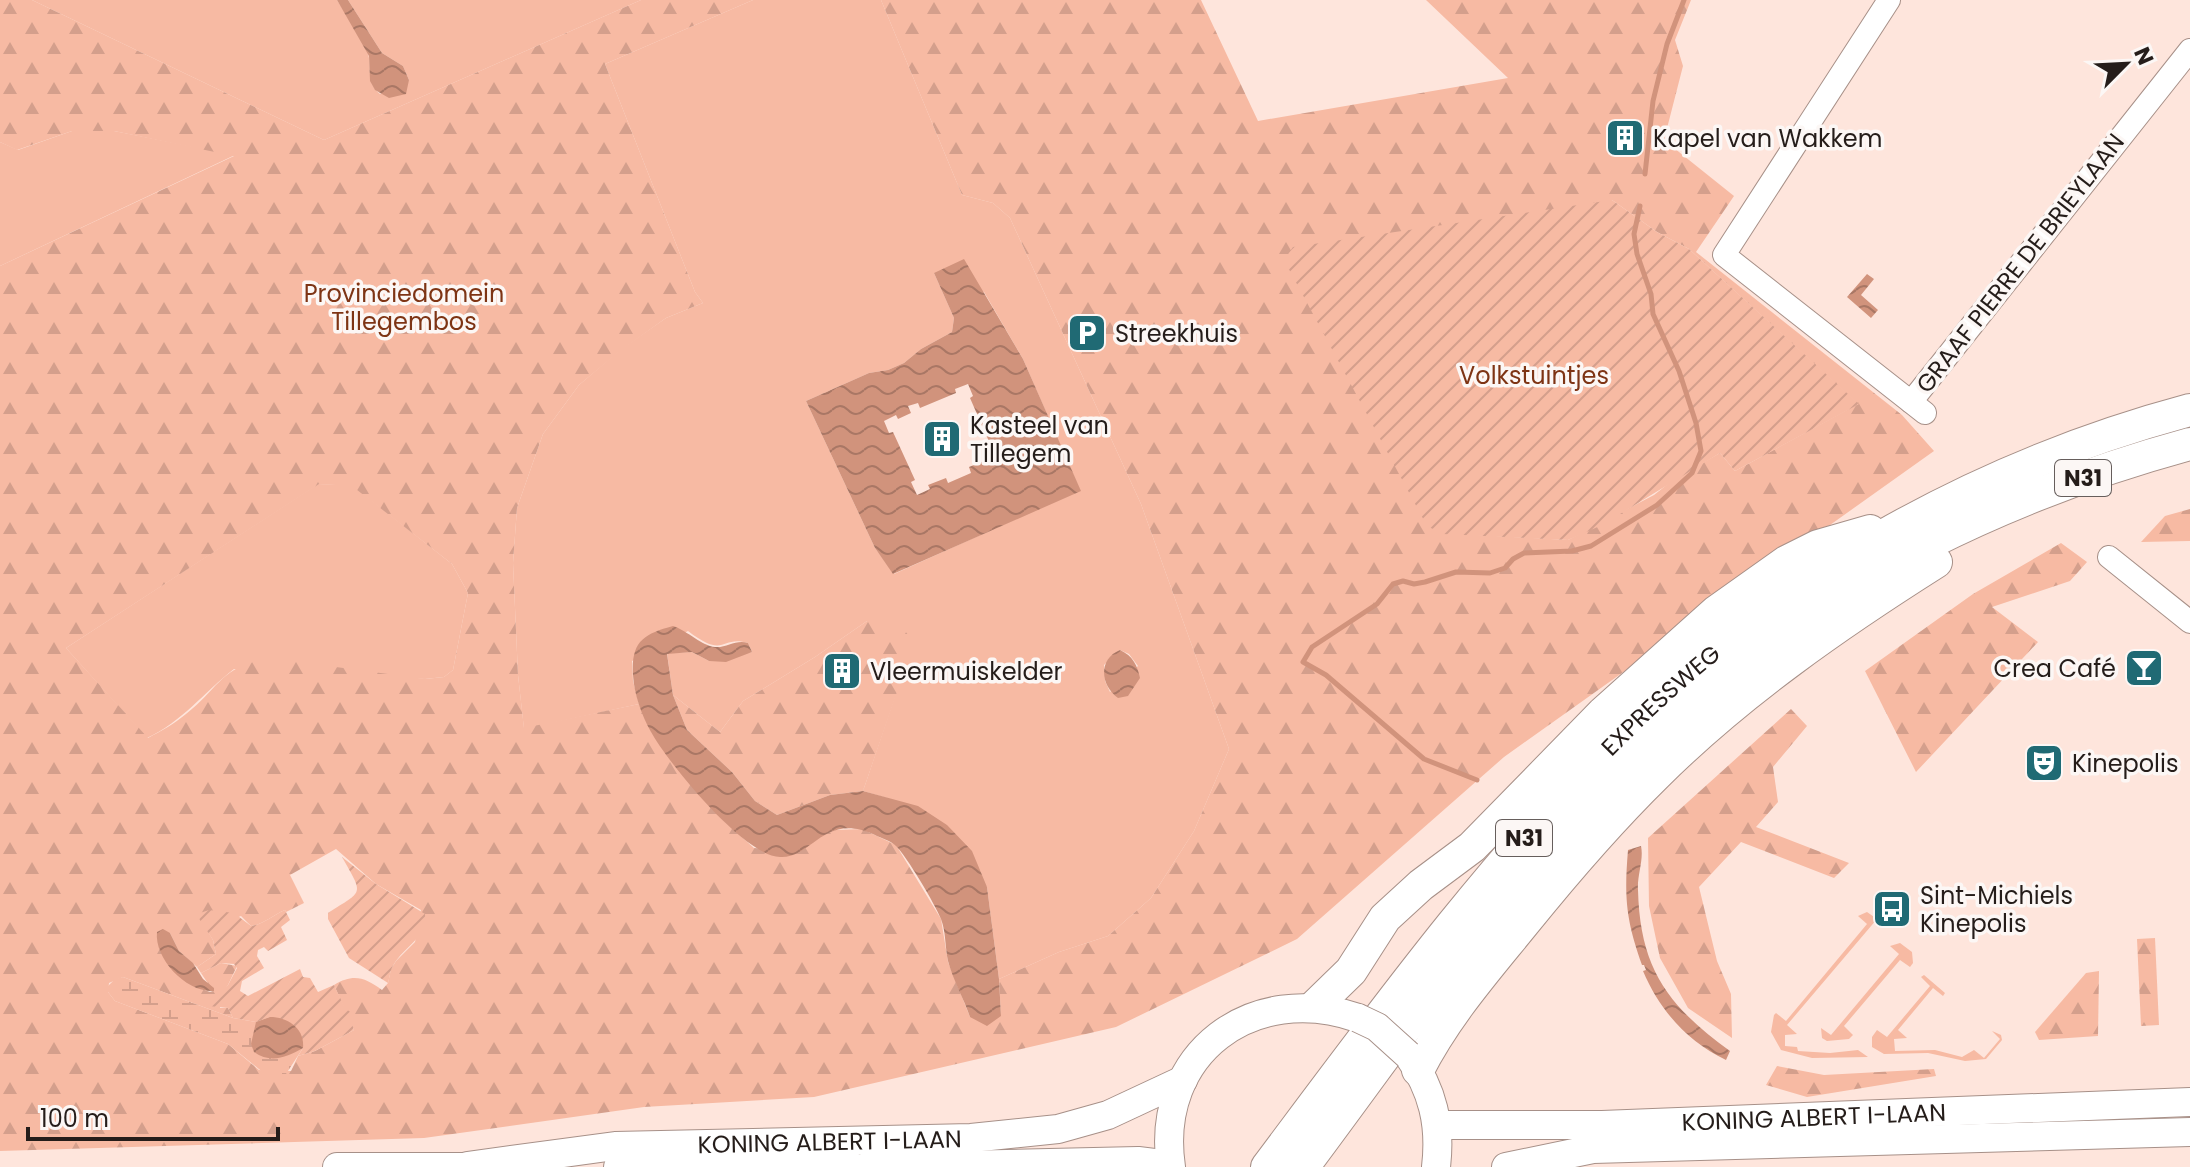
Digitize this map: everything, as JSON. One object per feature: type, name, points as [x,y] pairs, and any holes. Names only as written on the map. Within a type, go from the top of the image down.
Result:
[{"type":"highway","name":"EXPRESSWEG","points":[[1267,1167],[1496,871],[1621,734],[1686,675],[1737,634],[1837,564],[1901,525],[2038,460],[2095,438],[2190,410]]},
{"type":"highway","name":"EXPRESSWEG","points":[[1303,1167],[1474,937],[1638,752],[1697,698],[1806,614],[1850,586],[1979,521],[2069,483],[2190,444]]},
{"type":"highway","name":"N31","points":[[1413,1062],[1576,860],[1659,772],[1782,667],[1937,561],[1979,521]]},
{"type":"highway","name":"N31","points":[[1315,1006],[1351,971],[1385,918],[1421,885],[1472,847],[1603,713],[1717,611],[1786,562],[1818,546],[1901,525]]},
{"type":"main road","name":"KONING ALBERT I-LAAN","points":[[866,1167],[1107,1161],[1138,1161],[1171,1166],[1173,1107],[1183,1080],[1197,1057],[1216,1038],[1262,1012],[1315,1006],[1358,1018],[1377,1027],[1413,1062],[1434,1106],[1438,1125],[1436,1167]]},
{"type":"main road","name":"KONING ALBERT I-LAAN","points":[[337,1167],[473,1166],[615,1146],[971,1138],[1058,1129],[1108,1115],[1183,1080]]},
{"type":"main road","name":"KONING ALBERT I-LAAN","points":[[1438,1125],[1602,1125],[2190,1102]]},
{"type":"main road","name":"KONING ALBERT I-LAAN","points":[[1506,1167],[1593,1149],[2190,1132]]},
{"type":"main road","name":"KONING ALBERT I-LAAN","points":[[618,1167],[764,1163],[853,1167]]},
{"type":"street","name":"GRAAF PIERRE DE BRIEYLAAN","points":[[1889,0],[1724,255],[1918,408],[2190,50]]},
{"type":"street","points":[[2109,557],[2190,622]]},
{"type":"green space","name":"Provinciedomein Tillegembos","points":[[0,0],[32,0],[324,140],[641,0],[753,0],[605,64],[695,292],[703,303],[666,318],[620,351],[579,385],[543,434],[517,508],[513,563],[518,675],[524,728],[639,704],[652,733],[679,770],[724,821],[754,848],[800,851],[816,838],[835,830],[862,829],[896,845],[941,919],[948,962],[970,1017],[1001,1016],[999,979],[1059,952],[1108,936],[1151,898],[1194,831],[1229,749],[1141,504],[1010,218],[993,203],[962,195],[881,0],[1201,0],[1258,121],[1508,78],[1426,0],[1691,0],[1675,40],[1683,66],[1664,140],[1734,196],[1696,252],[1902,415],[1934,451],[1504,757],[1297,939],[1116,1027],[814,1097],[644,1107],[424,1138],[0,1151],[0,266],[234,156],[114,131],[72,131],[17,150],[0,142]],"holes":[[[1612,200],[1657,232],[1689,249],[1858,404],[1735,471],[1720,453],[1673,480],[1654,495],[1568,540],[1443,533],[1427,525]],[[319,484],[352,486],[452,564],[468,593],[453,670],[444,677],[425,679],[269,658],[230,673],[186,714],[148,738],[66,648]],[[336,849],[376,884],[421,910],[415,942],[396,961],[382,990],[359,978],[334,985],[354,1030],[315,1051],[298,1056],[291,1071],[259,1070],[228,1044],[115,1001],[108,992],[109,983],[123,977],[233,1018],[228,1008],[220,1008],[221,992],[237,966],[221,963],[201,973],[213,991],[210,992],[180,976],[159,948],[170,933],[179,951],[197,967],[216,954],[207,930],[241,916],[251,926],[256,925],[304,903],[290,875]]]},
{"type":"green space","points":[[32,0],[337,0],[365,43],[371,82],[380,94],[409,80],[403,66],[382,53],[348,0],[641,0],[324,140]]},
{"type":"green space","points":[[753,0],[881,0],[962,195],[993,203],[1010,218],[1141,504],[1229,749],[1194,831],[1151,898],[1108,936],[1059,952],[999,979],[987,887],[887,798],[863,791],[913,643],[867,621],[743,701],[720,732],[673,695],[667,653],[692,652],[709,661],[752,652],[748,643],[709,644],[688,631],[632,661],[639,704],[524,729],[518,675],[513,563],[517,508],[543,434],[579,385],[620,350],[666,318],[703,303],[695,292],[605,64]],"holes":[[[934,273],[984,292],[1023,359],[1080,490],[894,574],[875,548],[806,401],[869,373],[904,363],[921,349],[952,332],[954,318]],[[1120,650],[1129,654],[1138,666],[1110,692],[1105,681],[1104,665]]]},
{"type":"green space","points":[[72,131],[114,131],[235,155],[0,266],[0,142],[18,150]]},
{"type":"green space","name":"Volkstuintjes","points":[[1612,200],[1657,232],[1689,249],[1859,404],[1735,471],[1720,453],[1602,525],[1568,540],[1443,534],[1427,526],[1284,260],[1293,247]]},
{"type":"green space","points":[[318,484],[352,485],[452,564],[468,593],[453,670],[444,677],[425,679],[234,669],[182,715],[147,738],[66,648]]},
{"type":"green space","points":[[2190,509],[2190,541],[2141,542],[2165,516]]},
{"type":"green space","points":[[2061,543],[2087,562],[2070,581],[1992,607],[2038,642],[1916,772],[1865,671],[1973,594]]},
{"type":"green space","points":[[897,620],[914,643],[863,791],[830,795],[777,815],[755,801],[732,772],[687,730],[673,695],[720,732],[743,701],[867,621]]},
{"type":"green space","points":[[1791,709],[1807,726],[1773,767],[1778,802],[1756,827],[1849,863],[1834,878],[1741,842],[1699,887],[1717,961],[1731,994],[1732,1038],[1688,1008],[1660,958],[1649,906],[1648,838]]},
{"type":"green space","points":[[342,857],[376,884],[425,914],[423,929],[394,964],[388,983],[349,958],[328,919],[328,913],[357,891]]},
{"type":"green space","points":[[209,910],[234,913],[251,926],[285,910],[290,920],[281,927],[287,940],[268,951],[264,947],[258,950],[257,956],[264,968],[242,981],[240,991],[248,996],[300,969],[303,977],[310,978],[318,992],[334,985],[345,1008],[358,1018],[352,1024],[354,1030],[315,1051],[298,1056],[303,1048],[270,1017],[256,1022],[233,1018],[228,1008],[209,1006],[210,998],[228,985],[237,968],[234,964],[221,963],[201,973],[197,967],[216,954],[213,940],[198,917]]},
{"type":"green space","points":[[1867,912],[1877,919],[1787,1025],[1797,1034],[1785,1035],[1785,1046],[1797,1047],[1798,1051],[1830,1053],[1858,1050],[1868,1057],[1812,1058],[1781,1050],[1771,1032],[1774,1015],[1776,1013],[1786,1021],[1867,924],[1858,916]]},
{"type":"green space","points":[[2155,938],[2159,1025],[2141,1026],[2137,939]]},
{"type":"green space","points":[[1900,943],[1912,952],[1913,963],[1910,967],[1900,960],[1844,1026],[1853,1035],[1849,1039],[1827,1041],[1822,1038],[1821,1028],[1831,1035],[1899,954],[1890,946]]},
{"type":"green space","points":[[2099,971],[2098,1036],[2039,1040],[2035,1032],[2086,973]]},
{"type":"green space","points":[[1924,975],[1945,993],[1943,996],[1933,988],[1898,1030],[1907,1038],[1894,1039],[1895,1051],[1935,1050],[1962,1057],[1974,1050],[1984,1058],[2000,1039],[1992,1031],[2001,1035],[2002,1040],[1986,1059],[1965,1061],[1928,1053],[1884,1054],[1872,1047],[1872,1037],[1877,1030],[1887,1037],[1930,986],[1921,977]]},
{"type":"green space","points":[[123,977],[233,1018],[256,1022],[270,1017],[303,1048],[286,1074],[265,1074],[228,1044],[115,1001],[108,992],[108,986],[115,979]]},
{"type":"green space","points":[[1777,1066],[1824,1075],[1934,1069],[1936,1076],[1807,1097],[1766,1085]]},
{"type":"water","points":[[337,0],[348,0],[382,53],[403,66],[409,80],[406,94],[389,98],[375,90],[370,81],[369,56]]},
{"type":"water","points":[[964,259],[1023,359],[1081,491],[893,574],[875,548],[806,401],[869,373],[904,363],[921,349],[952,332],[954,318],[934,273]],"holes":[[[968,384],[973,396],[970,398],[991,446],[995,445],[1001,458],[969,467],[971,473],[948,483],[946,478],[928,485],[930,489],[917,495],[911,482],[915,480],[893,432],[889,433],[884,421],[911,413],[908,406],[918,403],[920,408],[956,393],[955,389]]]},
{"type":"water","points":[[1867,274],[1874,279],[1861,295],[1878,310],[1871,318],[1847,297]]},
{"type":"water","points":[[673,626],[710,646],[748,643],[752,652],[726,662],[709,661],[692,652],[667,654],[673,695],[687,730],[732,772],[755,801],[777,815],[830,795],[863,791],[918,806],[947,825],[972,851],[987,887],[1001,1016],[987,1026],[970,1017],[948,961],[941,919],[894,844],[858,829],[843,829],[831,832],[791,856],[765,853],[728,825],[690,785],[651,732],[639,705],[634,682],[634,655],[641,641],[654,632]]},
{"type":"water","points":[[1120,650],[1134,661],[1140,678],[1128,696],[1118,698],[1108,686],[1104,672],[1108,659]]},
{"type":"water","points":[[1641,846],[1638,884],[1640,918],[1652,964],[1674,1001],[1730,1051],[1726,1060],[1699,1044],[1677,1024],[1658,999],[1643,971],[1646,970],[1632,935],[1626,896],[1628,850]]},
{"type":"water","points":[[163,929],[170,933],[179,951],[193,963],[214,991],[193,986],[174,972],[157,942],[157,932]]},
{"type":"water","points":[[270,1017],[294,1025],[301,1035],[303,1048],[273,1058],[254,1052],[251,1044],[256,1022]]},
{"type":"waterway","points":[[1645,174],[1653,101],[1667,44],[1684,0]]},
{"type":"waterway","points":[[1477,780],[1424,759],[1326,675],[1303,662],[1312,647],[1377,604],[1393,584],[1425,582],[1456,572],[1490,573],[1505,568],[1524,553],[1572,551],[1591,546],[1657,505],[1692,473],[1701,451],[1696,423],[1679,371],[1653,314],[1651,294],[1637,254],[1634,234],[1640,206]]},
{"type":"place","name":"Kapel van Wakkem","points":[[1625,138]]},
{"type":"place","name":"Streekhuis","points":[[1087,333]]},
{"type":"place","name":"Kasteel van Tillegem","points":[[942,439]]},
{"type":"place","name":"Crea Café","points":[[2144,668]]},
{"type":"place","name":"Vleermuiskelder","points":[[842,671]]},
{"type":"place","name":"Kinepolis","points":[[2044,763]]},
{"type":"place","name":"Sint-Michiels Kinepolis","points":[[1892,909]]}]
